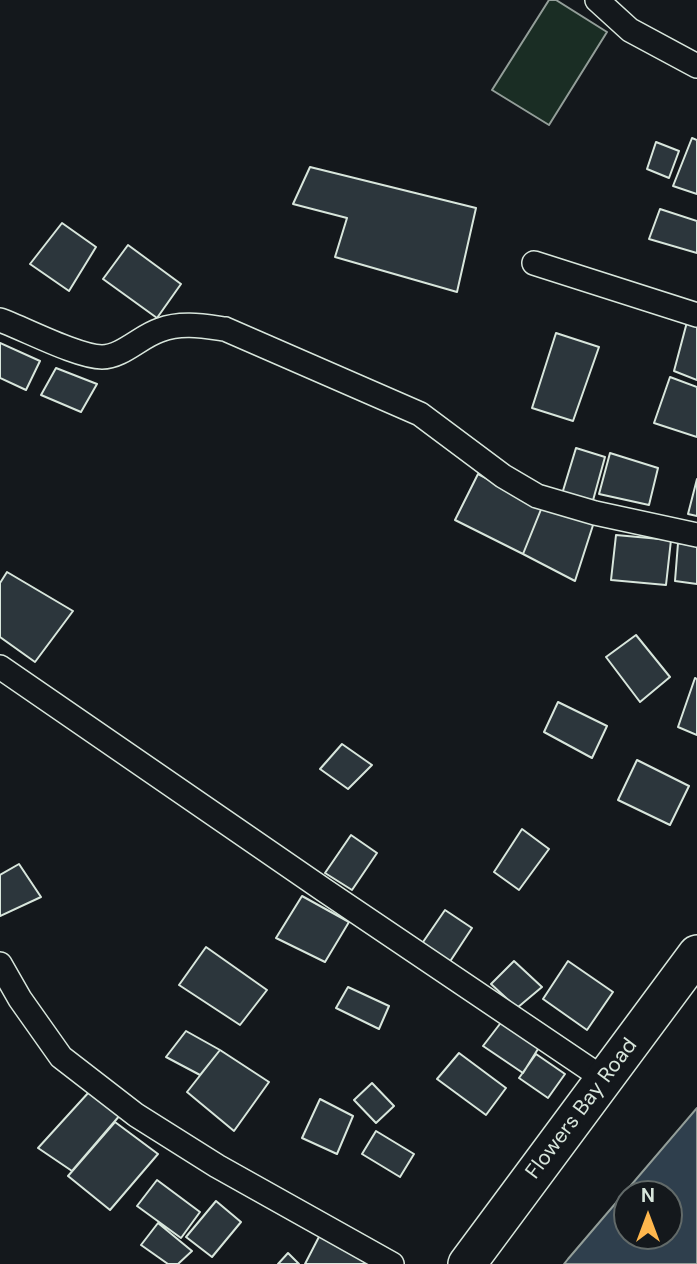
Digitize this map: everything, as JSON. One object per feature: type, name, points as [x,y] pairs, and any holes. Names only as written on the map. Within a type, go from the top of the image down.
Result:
[{"type":"main road","name":"Flowers Bay Road","points":[[467,1264],[697,954]]},
{"type":"street","points":[[597,0],[630,30],[697,66]]},
{"type":"street","points":[[534,263],[697,316]]},
{"type":"street","points":[[0,320],[75,350],[102,357],[118,352],[162,329],[190,325],[225,329],[419,414],[503,476],[537,496],[595,513],[697,535]]},
{"type":"street","points":[[0,667],[604,1079]]},
{"type":"street","points":[[0,964],[20,999],[61,1057],[136,1115],[217,1166],[392,1264]]},
{"type":"green space","points":[[549,0],[556,0],[607,32],[549,125],[492,90]]},
{"type":"water","points":[[697,1108],[697,1264],[564,1264],[613,1207],[613,1250],[683,1250],[683,1180],[636,1180]]},
{"type":"building","points":[[692,138],[697,140],[697,194],[673,186]]},
{"type":"building","points":[[656,142],[679,151],[669,178],[647,169]]},
{"type":"building","points":[[310,167],[476,208],[457,292],[335,257],[347,218],[293,204]]},
{"type":"building","points":[[660,209],[697,221],[697,253],[649,239]]},
{"type":"building","points":[[62,223],[96,247],[69,291],[30,264]]},
{"type":"building","points":[[128,245],[181,284],[157,318],[103,279]]},
{"type":"building","points":[[687,322],[697,326],[697,380],[674,371]]},
{"type":"building","points":[[556,333],[599,347],[573,421],[532,408]]},
{"type":"building","points":[[0,343],[40,361],[26,390],[0,378]]},
{"type":"building","points":[[56,368],[97,384],[81,412],[41,395]]},
{"type":"building","points":[[670,377],[697,387],[697,437],[654,423]]},
{"type":"building","points":[[576,448],[605,457],[592,504],[562,494]]},
{"type":"building","points":[[610,453],[658,468],[649,505],[599,494]]},
{"type":"building","points":[[478,474],[542,507],[523,554],[455,520]]},
{"type":"building","points":[[697,479],[697,516],[688,514]]},
{"type":"building","points":[[542,507],[595,519],[575,581],[523,554]]},
{"type":"building","points":[[616,535],[671,540],[666,585],[611,580]]},
{"type":"building","points":[[678,543],[697,546],[697,584],[675,581]]},
{"type":"building","points":[[7,572],[73,611],[35,662],[0,637],[0,583]]},
{"type":"building","points":[[636,635],[670,677],[640,702],[606,657]]},
{"type":"building","points":[[695,678],[697,679],[697,735],[678,727]]},
{"type":"building","points":[[558,702],[607,726],[592,758],[544,732]]},
{"type":"building","points":[[342,744],[372,765],[348,789],[320,769]]},
{"type":"building","points":[[637,760],[689,786],[670,825],[618,800]]},
{"type":"building","points":[[522,829],[549,849],[519,890],[494,872]]},
{"type":"building","points":[[351,835],[377,853],[352,890],[325,873]]},
{"type":"building","points":[[19,864],[41,897],[0,916],[0,875]]},
{"type":"building","points":[[302,896],[349,922],[325,962],[276,938]]},
{"type":"building","points":[[445,910],[472,928],[449,963],[421,945]]},
{"type":"building","points":[[206,947],[267,990],[240,1025],[179,985]]},
{"type":"building","points":[[514,961],[542,987],[517,1008],[491,984]]},
{"type":"building","points":[[568,961],[613,992],[587,1030],[543,999]]},
{"type":"building","points":[[348,987],[389,1006],[379,1029],[336,1008]]},
{"type":"building","points":[[506,1016],[543,1041],[523,1073],[483,1046]]},
{"type":"building","points":[[186,1031],[220,1050],[200,1075],[166,1057]]},
{"type":"building","points":[[220,1050],[269,1082],[234,1131],[187,1092]]},
{"type":"building","points":[[459,1053],[506,1088],[486,1115],[437,1079]]},
{"type":"building","points":[[536,1054],[565,1074],[548,1098],[519,1078]]},
{"type":"building","points":[[372,1083],[394,1106],[376,1123],[354,1100]]},
{"type":"building","points":[[89,1092],[121,1114],[72,1171],[38,1148]]},
{"type":"building","points":[[320,1099],[353,1116],[337,1154],[302,1138]]},
{"type":"building","points":[[115,1122],[158,1154],[110,1210],[68,1176]]},
{"type":"building","points":[[376,1131],[414,1154],[400,1177],[362,1154]]},
{"type":"building","points":[[157,1180],[200,1212],[181,1238],[137,1206]]},
{"type":"building","points":[[216,1201],[241,1222],[212,1257],[186,1237]]},
{"type":"building","points":[[158,1223],[192,1251],[178,1264],[168,1264],[141,1245]]},
{"type":"building","points":[[323,1229],[372,1264],[305,1264]]},
{"type":"building","points":[[288,1253],[299,1264],[278,1264]]}]
